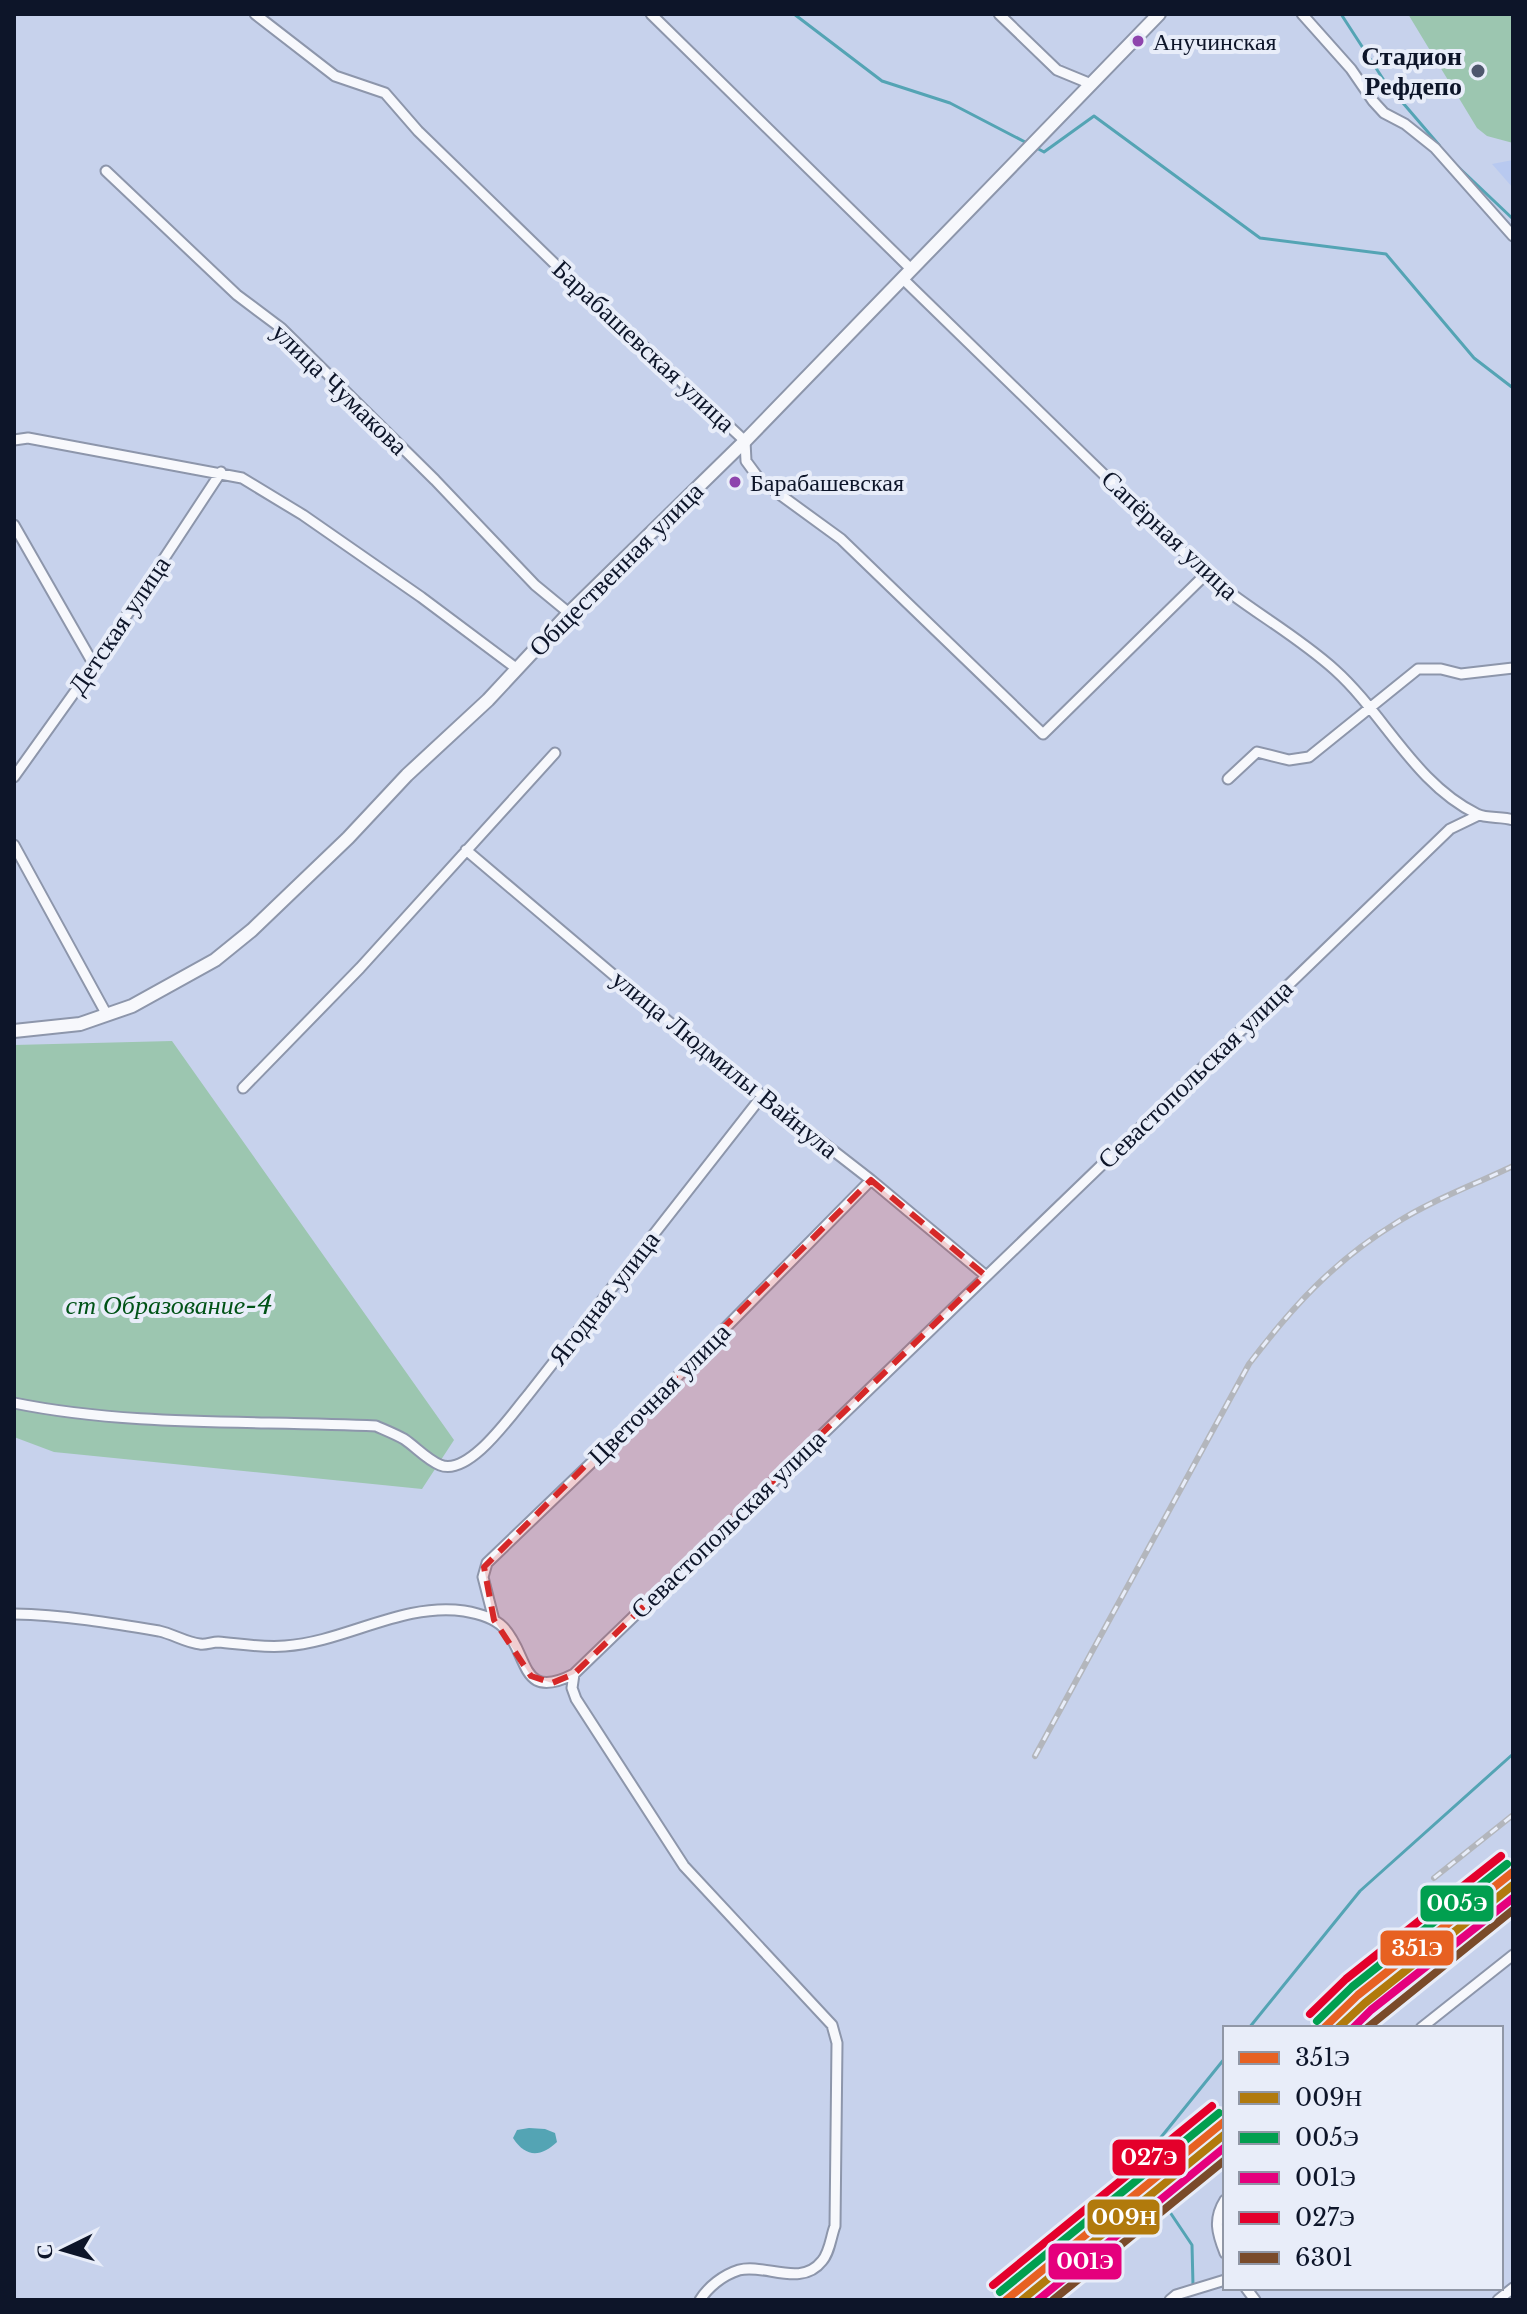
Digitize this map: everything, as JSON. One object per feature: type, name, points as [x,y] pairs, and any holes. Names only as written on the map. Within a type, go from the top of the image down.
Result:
[{"type":"main road","name":"Общественная улица","points":[[14,1031],[80,1024],[107,1015],[168,988],[204,967],[252,930],[348,838],[407,775],[488,700],[569,613],[745,441],[1159,14]]},
{"type":"street","name":"Барабашевская улица","points":[[255,14],[335,76],[385,93],[418,131],[558,267],[745,441],[746,461],[760,480],[841,539],[1043,734],[1206,574]]},
{"type":"street","name":"Сапёрная улица","points":[[651,14],[1206,574],[1227,592],[1291,633],[1337,671],[1433,783],[1479,815]]},
{"type":"street","points":[[999,14],[1057,70],[1091,84]]},
{"type":"street","points":[[1302,14],[1351,69],[1384,113],[1405,124],[1435,148],[1513,236]]},
{"type":"street","name":"улица Чумакова","points":[[106,171],[229,288],[281,328],[435,480],[535,585],[569,613]]},
{"type":"street","points":[[14,440],[28,438],[221,472],[257,485],[421,597],[516,668]]},
{"type":"street","name":"Детская улица","points":[[14,777],[94,665],[221,472]]},
{"type":"street","points":[[14,525],[94,665]]},
{"type":"street","points":[[1228,779],[1257,752],[1289,760],[1309,757],[1418,669],[1441,669],[1461,674],[1513,668]]},
{"type":"street","points":[[243,1088],[360,968],[555,753]]},
{"type":"street","points":[[1479,815],[1513,820]]},
{"type":"street","name":"Севастопольская улица","points":[[574,1674],[1450,829],[1479,815]]},
{"type":"street","points":[[14,845],[107,1015]]},
{"type":"street","name":"улица Людмилы Вайнула","points":[[466,850],[682,1033],[871,1180],[985,1275]]},
{"type":"street","name":"Ягодная улица","points":[[14,1403],[66,1414],[376,1426],[402,1438],[427,1458],[447,1467],[461,1465],[494,1435],[762,1096]]},
{"type":"street","name":"Цветочная улица","points":[[494,1620],[483,1577],[487,1563],[601,1454],[871,1180]]},
{"type":"street","points":[[14,1614],[150,1630],[200,1644],[215,1642],[264,1647],[313,1641],[442,1609],[494,1620],[509,1635],[525,1668],[537,1681],[552,1683],[574,1674]]},
{"type":"street","points":[[574,1674],[572,1688],[576,1699],[648,1808],[669,1847],[832,2025],[837,2043],[835,2226],[827,2253],[822,2262],[802,2273],[739,2270],[708,2288],[700,2300]]},
{"type":"street","points":[[1424,2026],[1513,1955]]},
{"type":"street","points":[[1223,2203],[1218,2212],[1216,2232],[1223,2248]]},
{"type":"street","points":[[1170,2300],[1176,2295],[1223,2281]]},
{"type":"street","points":[[1498,2300],[1513,2288]]},
{"type":"highlighted area","points":[[871,1180],[985,1275],[574,1674],[552,1683],[531,1676],[494,1620],[484,1567]]},
{"type":"shaded area","points":[[1513,160],[1513,188],[1492,164]]},
{"type":"shaded area","points":[[529,2128],[555,2133],[557,2142],[545,2151],[528,2152],[513,2138],[517,2130]]},
{"type":"green space","name":"Стадион Рефдепо","points":[[1408,14],[1513,14],[1513,143],[1487,136],[1477,128]]},
{"type":"green space","name":"ст Образование-4","points":[[172,1041],[454,1440],[422,1489],[54,1452],[14,1437],[14,1045]]},
{"type":"waterway","points":[[794,14],[882,81],[950,103],[1027,143]]},
{"type":"waterway","points":[[1341,14],[1385,82],[1439,145]]},
{"type":"waterway","points":[[1033,146],[1044,152],[1094,116],[1260,238],[1386,254],[1474,358],[1513,388]]},
{"type":"waterway","points":[[1454,163],[1513,219]]},
{"type":"waterway","points":[[1251,2026],[1360,1891],[1513,1754]]},
{"type":"waterway","points":[[1193,2285],[1192,2245],[1145,2175],[1141,2162],[1223,2060]]},
{"type":"railway","points":[[1035,1756],[1249,1364],[1265,1343],[1315,1286],[1374,1238],[1424,1207],[1513,1166]]},
{"type":"railway","points":[[1434,1878],[1513,1815]]},
{"type":"railway","points":[[1019,2300],[1206,2148]]},
{"type":"transit line","name":"027Э","points":[[1310,2014],[1346,1979],[1501,1856]]},
{"type":"transit line","name":"005Э","points":[[1317,2021],[1352,1987],[1507,1864]]},
{"type":"transit line","name":"351Э","points":[[1326,2026],[1358,1995],[1513,1872]]},
{"type":"transit line","name":"009Н","points":[[1340,2026],[1513,1885]]},
{"type":"transit line","name":"001Э","points":[[1355,2026],[1513,1898]]},
{"type":"transit line","name":"6301","points":[[1369,2026],[1513,1910]]},
{"type":"transit line","name":"027Э","points":[[993,2285],[1212,2106]]},
{"type":"transit line","name":"005Э","points":[[1000,2292],[1219,2113]]},
{"type":"transit line","name":"351Э","points":[[1006,2300],[1223,2123]]},
{"type":"transit line","name":"009Н","points":[[1022,2300],[1223,2136]]},
{"type":"transit line","name":"001Э","points":[[1038,2300],[1223,2149]]},
{"type":"transit line","name":"6301","points":[[1053,2300],[1223,2162]]},
{"type":"place","name":"Анучинская","points":[[1138,41]]},
{"type":"place","name":"Стадион Рефдепо","points":[[1478,71]]},
{"type":"place","name":"Барабашевская","points":[[735,482]]}]
